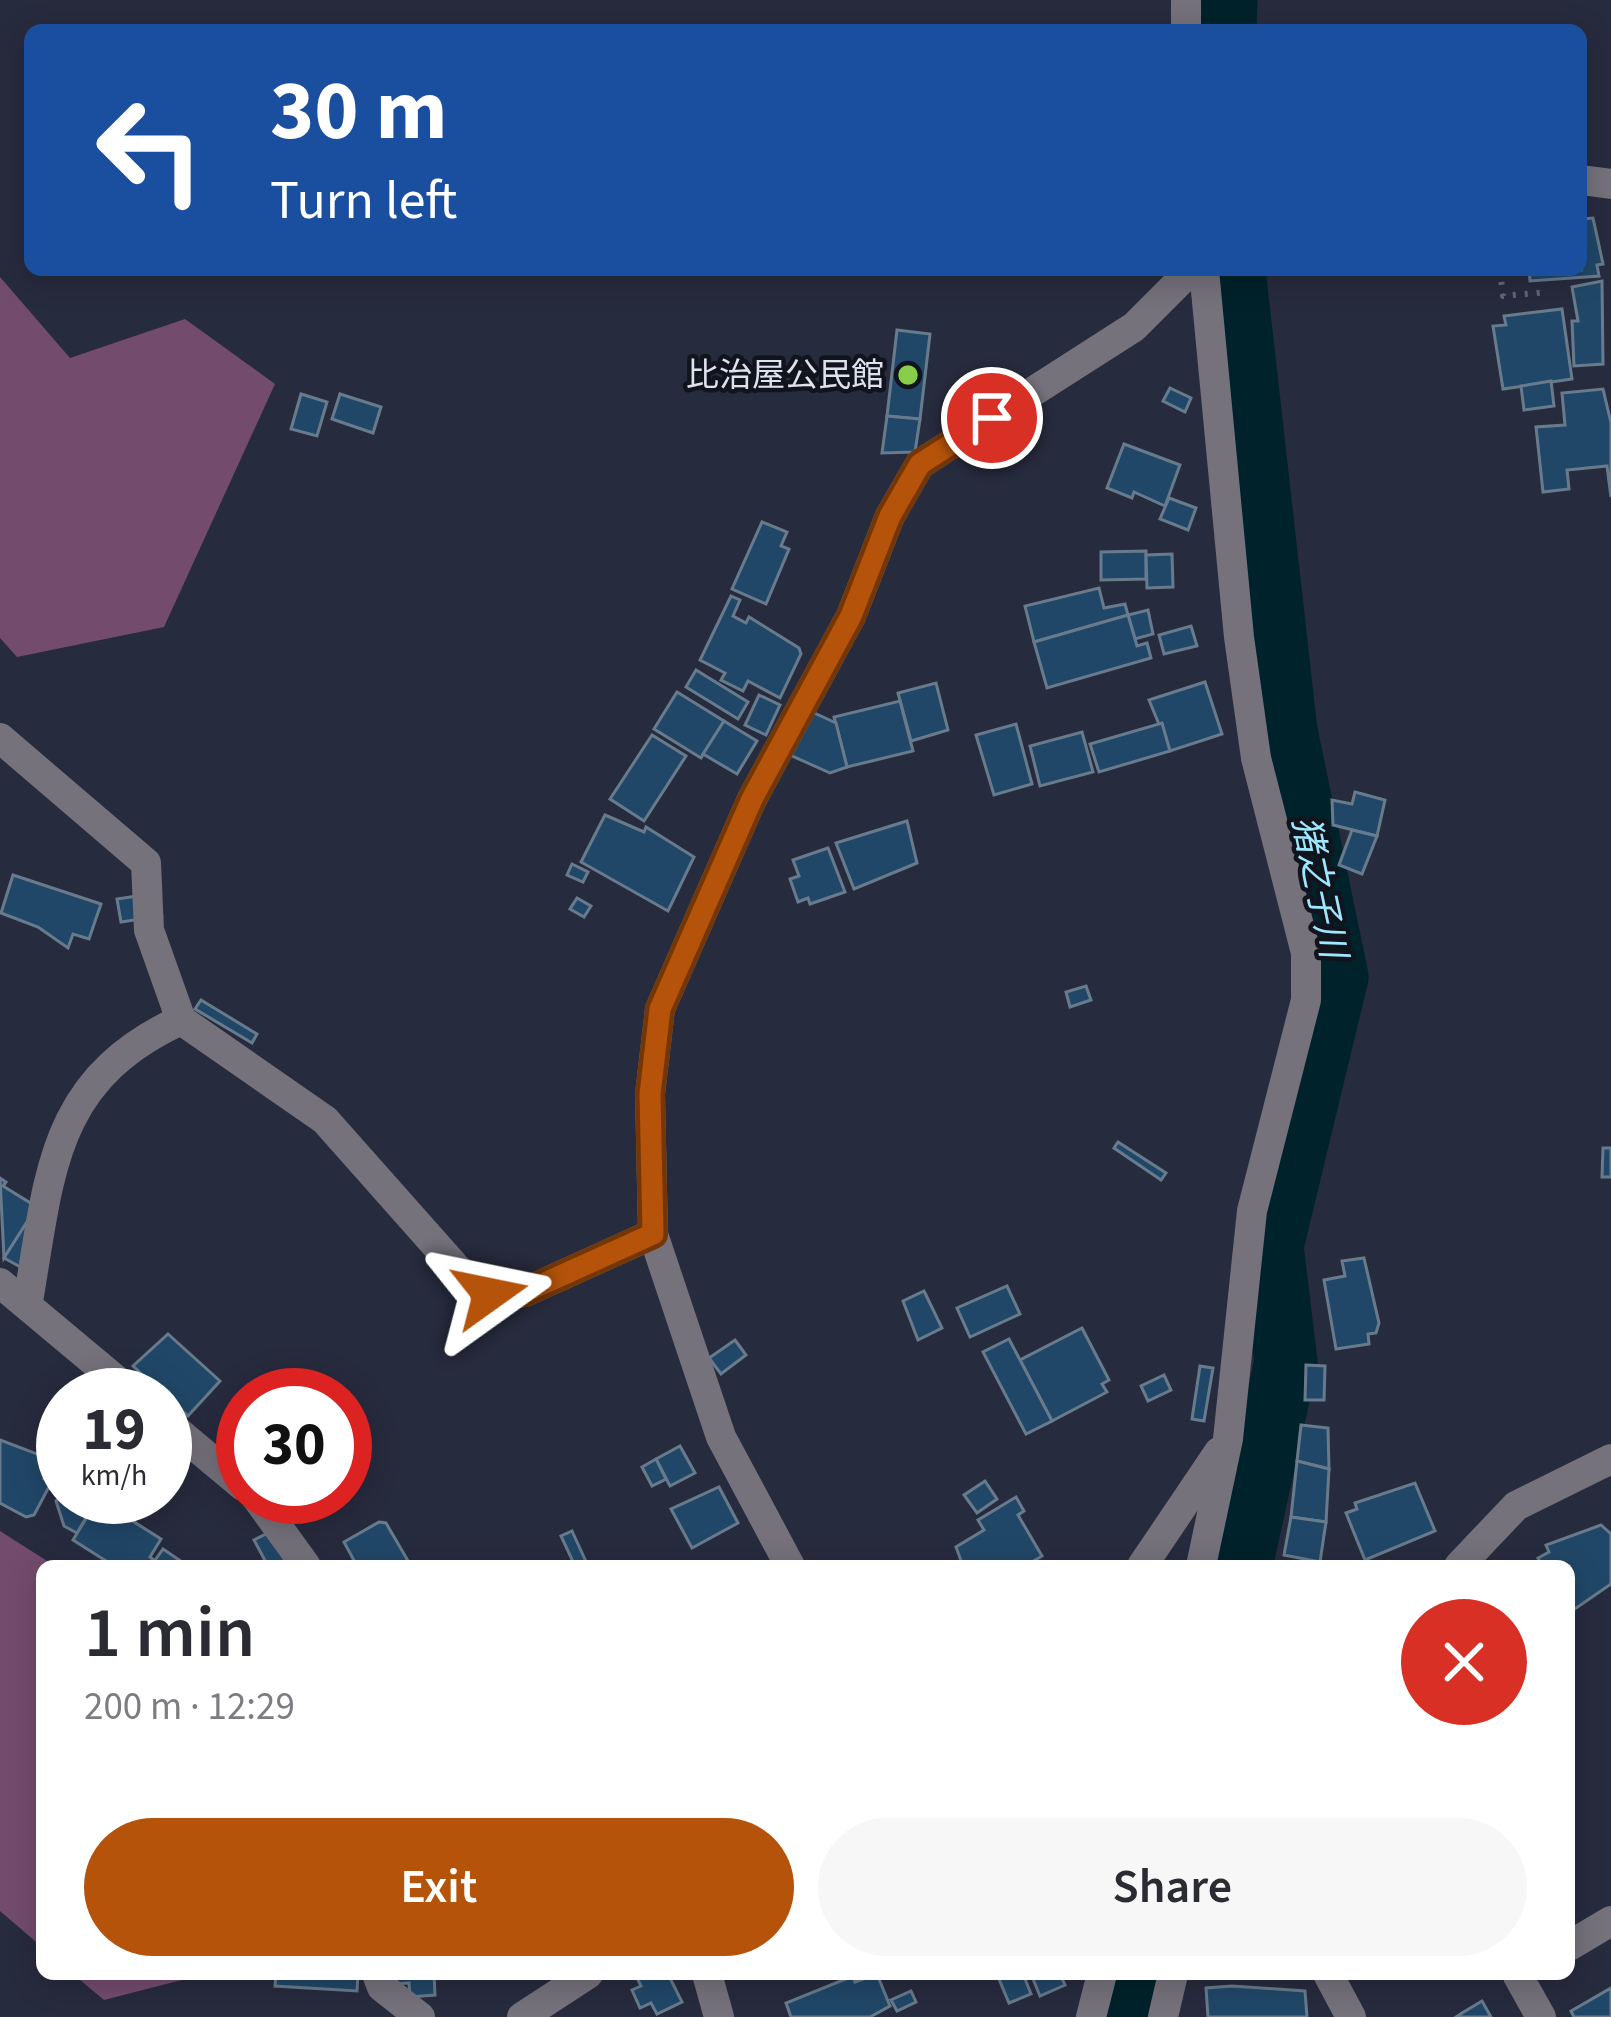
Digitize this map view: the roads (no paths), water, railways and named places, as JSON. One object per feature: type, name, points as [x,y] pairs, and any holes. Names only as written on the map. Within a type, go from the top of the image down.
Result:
[{"type":"street","points":[[787,1560],[721,1437],[653,1234],[650,1094],[660,1009],[752,799],[851,616],[890,516],[920,464],[1134,327],[1185,276]]},
{"type":"street","points":[[1202,1560],[1228,1439],[1252,1211],[1306,1000],[1306,953],[1256,758],[1205,276]]},
{"type":"street","points":[[0,738],[146,862],[148,930],[181,1020],[325,1120],[458,1270],[490,1294],[525,1292],[653,1234]]},
{"type":"street","points":[[28,1300],[55,1146],[82,1100],[137,1040],[181,1020]]},
{"type":"street","points":[[0,1283],[28,1300],[104,1368]]},
{"type":"street","points":[[1146,1560],[1228,1439]]},
{"type":"street","points":[[192,1444],[216,1464]]},
{"type":"street","points":[[1465,1560],[1516,1506],[1611,1459]]},
{"type":"street","points":[[276,1524],[302,1560]]},
{"type":"street","points":[[1575,1942],[1611,1921]]},
{"type":"street","points":[[379,1980],[420,2017]]},
{"type":"street","points":[[522,2017],[578,1980]]},
{"type":"street","points":[[709,1980],[719,2017]]},
{"type":"street","points":[[1090,2017],[1100,1980]]},
{"type":"street","points":[[1163,2017],[1172,1980]]},
{"type":"street","points":[[1331,1980],[1351,2017]]},
{"type":"street","points":[[1521,1980],[1541,2017]]},
{"type":"waterway","name":"猪之子川","points":[[1225,24],[1226,0]]},
{"type":"waterway","name":"猪之子川","points":[[1235,276],[1286,731],[1337,977],[1272,1246],[1286,1362],[1242,1560]]},
{"type":"waterway","name":"猪之子川","points":[[1134,2017],[1143,1980]]},
{"type":"place","name":"比治屋公民館","points":[[908,375]]}]
